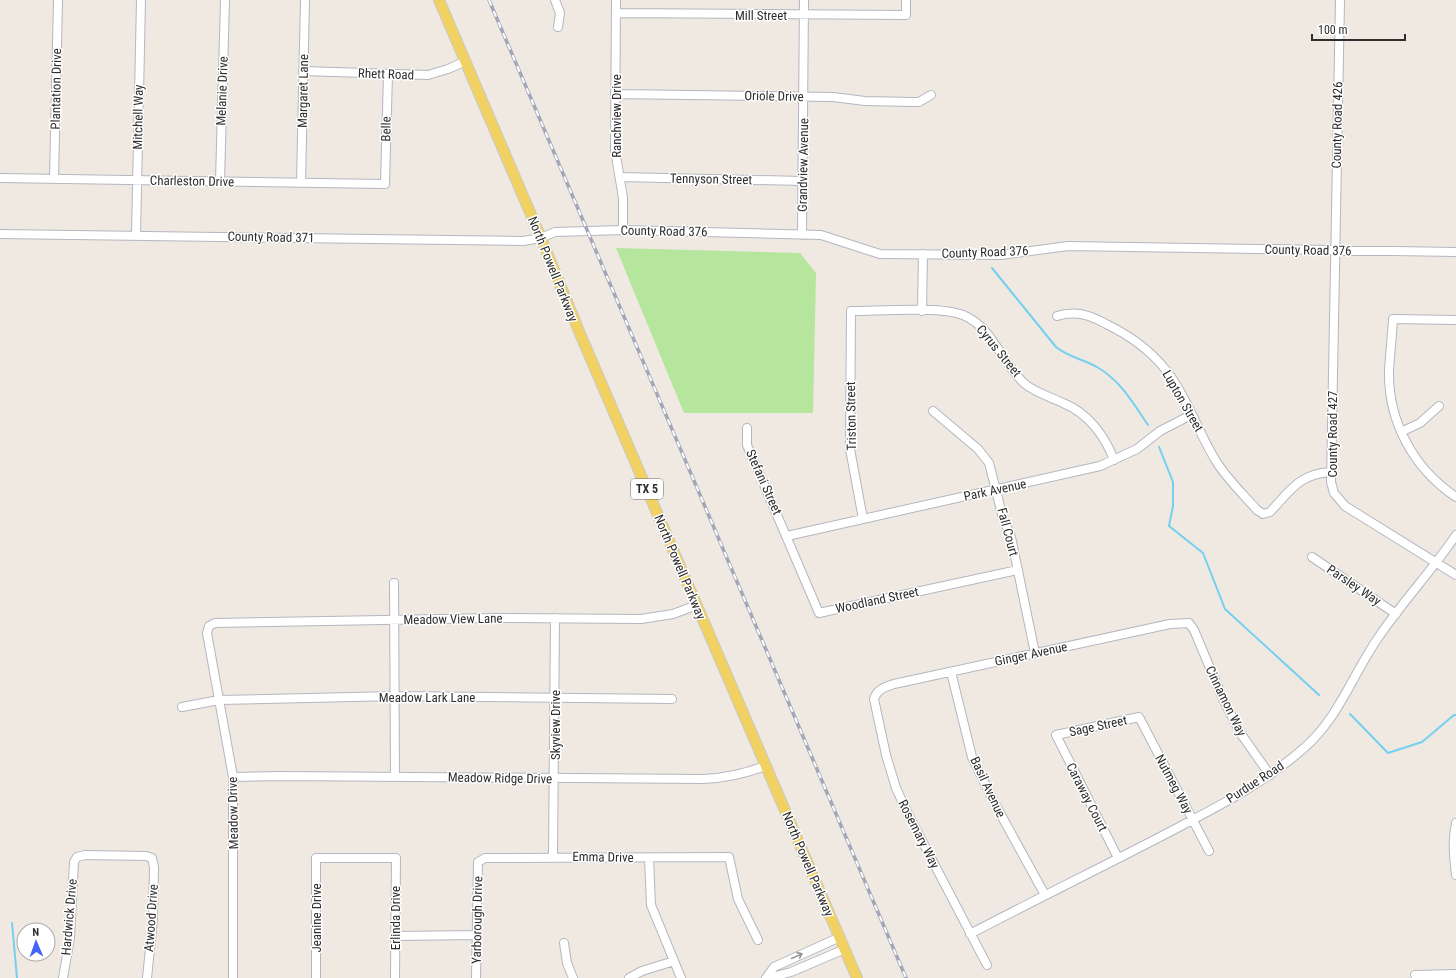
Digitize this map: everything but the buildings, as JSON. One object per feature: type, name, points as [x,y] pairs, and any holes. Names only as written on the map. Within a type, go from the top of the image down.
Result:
[{"type":"main road","name":"North Powell Parkway","points":[[439,0],[541,238],[581,336],[857,978]]},
{"type":"street","name":"Plantation Drive","points":[[54,179],[58,0]]},
{"type":"street","name":"Mitchell Way","points":[[136,235],[141,0]]},
{"type":"street","name":"Melanie Drive","points":[[220,181],[224,0]]},
{"type":"street","name":"Margaret Lane","points":[[302,183],[304,0]]},
{"type":"street","points":[[555,0],[560,13],[558,27]]},
{"type":"street","name":"Ranchview Drive","points":[[616,0],[616,94],[614,150],[623,198],[623,230]]},
{"type":"street","name":"Grandview Avenue","points":[[802,235],[804,0]]},
{"type":"street","name":"Mill Street","points":[[616,14],[906,15],[906,0]]},
{"type":"street","name":"County Road 426","points":[[1335,250],[1340,0]]},
{"type":"street","name":"Rhett Road","points":[[303,71],[428,75],[448,69],[466,61]]},
{"type":"street","name":"Belle","points":[[385,184],[388,74]]},
{"type":"street","name":"Oriole Drive","points":[[616,94],[804,97],[913,102],[919,102],[931,96]]},
{"type":"street","name":"Charleston Drive","points":[[0,178],[385,184]]},
{"type":"street","name":"Tennyson Street","points":[[620,178],[802,180]]},
{"type":"street","name":"County Road 376","points":[[541,238],[556,232],[623,230],[821,235],[880,254],[1001,255],[1068,246],[1456,252]]},
{"type":"street","name":"County Road 371","points":[[0,234],[523,241],[541,238]]},
{"type":"street","name":"County Road 427","points":[[1335,250],[1330,472],[1334,493],[1345,506],[1456,575]]},
{"type":"street","points":[[922,254],[922,311]]},
{"type":"street","name":"Cyrus Street","points":[[851,311],[953,312],[973,320],[989,336],[1026,384],[1043,394],[1065,403],[1084,415],[1102,435],[1114,460]]},
{"type":"street","name":"Triston Street","points":[[851,311],[850,448],[863,519]]},
{"type":"street","name":"Lupton Street","points":[[1057,316],[1072,312],[1084,315],[1115,328],[1143,347],[1166,370],[1174,382],[1216,461],[1228,478],[1257,510],[1263,514],[1270,512],[1303,478],[1317,473],[1330,472]]},
{"type":"street","points":[[1456,320],[1393,319],[1390,381],[1393,408],[1401,432],[1422,466],[1442,488],[1456,497]]},
{"type":"street","points":[[1401,432],[1420,423],[1439,406]]},
{"type":"street","name":"Fall Court","points":[[933,411],[985,456],[989,463],[1003,518],[1011,537],[1035,653]]},
{"type":"street","name":"Park Avenue","points":[[787,536],[1085,471],[1137,449],[1160,431],[1191,415]]},
{"type":"street","name":"Stefani Street","points":[[747,428],[747,445],[787,536]]},
{"type":"street","name":"Purdue Road","points":[[970,934],[1193,820],[1255,785],[1305,748],[1322,729],[1339,704],[1364,659],[1396,614],[1437,563],[1456,535]]},
{"type":"street","name":"Woodland Street","points":[[787,536],[819,613],[1018,570]]},
{"type":"street","name":"Parsley Way","points":[[1312,557],[1396,614]]},
{"type":"street","points":[[394,583],[396,696],[395,777]]},
{"type":"street","name":"Meadow View Lane","points":[[209,626],[215,623],[395,620],[555,618],[641,619],[657,618],[673,614],[697,605]]},
{"type":"street","name":"Skyview Drive","points":[[553,856],[555,778],[555,618]]},
{"type":"street","name":"Ginger Avenue","points":[[875,695],[881,689],[894,684],[1170,624],[1189,623]]},
{"type":"street","name":"Cinnamon Way","points":[[1189,623],[1194,630],[1223,699],[1241,734],[1270,775]]},
{"type":"street","name":"Meadow Drive","points":[[209,626],[207,633],[233,777],[233,978]]},
{"type":"street","name":"Basil Avenue","points":[[951,672],[972,757],[977,769],[1044,895]]},
{"type":"street","name":"Rosemary Way","points":[[875,695],[874,699],[884,748],[896,788],[908,814],[987,965]]},
{"type":"street","name":"Meadow Lark Lane","points":[[182,707],[219,700],[396,696],[672,699]]},
{"type":"street","name":"Sage Street","points":[[1056,735],[1139,717]]},
{"type":"street","name":"Nutmeg Way","points":[[1139,717],[1209,851]]},
{"type":"street","name":"Caraway Court","points":[[1056,735],[1118,858]]},
{"type":"street","name":"Meadow Ridge Drive","points":[[233,777],[724,778],[742,775],[765,766]]},
{"type":"street","points":[[1456,823],[1454,833],[1454,855],[1456,875]]},
{"type":"street","name":"Atwood Drive","points":[[76,857],[80,855],[100,855],[146,856],[152,858],[154,867],[153,919],[147,978]]},
{"type":"street","name":"Emma Drive","points":[[478,862],[485,858],[553,856],[649,858],[729,857],[738,899],[758,940]]},
{"type":"street","name":"Hardwick Drive","points":[[63,978],[70,938],[73,867],[76,857]]},
{"type":"street","name":"Jeanine Drive","points":[[316,978],[316,858],[396,858]]},
{"type":"street","name":"Erlinda Drive","points":[[395,978],[396,858]]},
{"type":"street","points":[[649,858],[651,905],[681,978]]},
{"type":"street","name":"Yarborough Drive","points":[[476,978],[478,862]]},
{"type":"street","points":[[396,936],[476,935]]},
{"type":"street","points":[[767,978],[774,967],[840,937]]},
{"type":"street","points":[[564,943],[567,963],[573,978]]},
{"type":"street","points":[[767,978],[791,972],[845,949]]},
{"type":"street","points":[[629,978],[642,971],[674,961]]},
{"type":"street","points":[[1415,975],[1456,974]]},
{"type":"green space","points":[[616,248],[800,253],[816,273],[813,413],[684,413]]},
{"type":"waterway","points":[[992,268],[1056,347],[1097,367],[1113,379],[1126,393],[1148,425]]},
{"type":"waterway","points":[[1159,447],[1173,482],[1173,506],[1169,526],[1203,553],[1225,609],[1319,695]]},
{"type":"waterway","points":[[1350,714],[1388,753],[1422,742],[1454,715],[1456,715]]},
{"type":"waterway","points":[[12,923],[17,978]]},
{"type":"railway","points":[[489,0],[906,978]]}]
